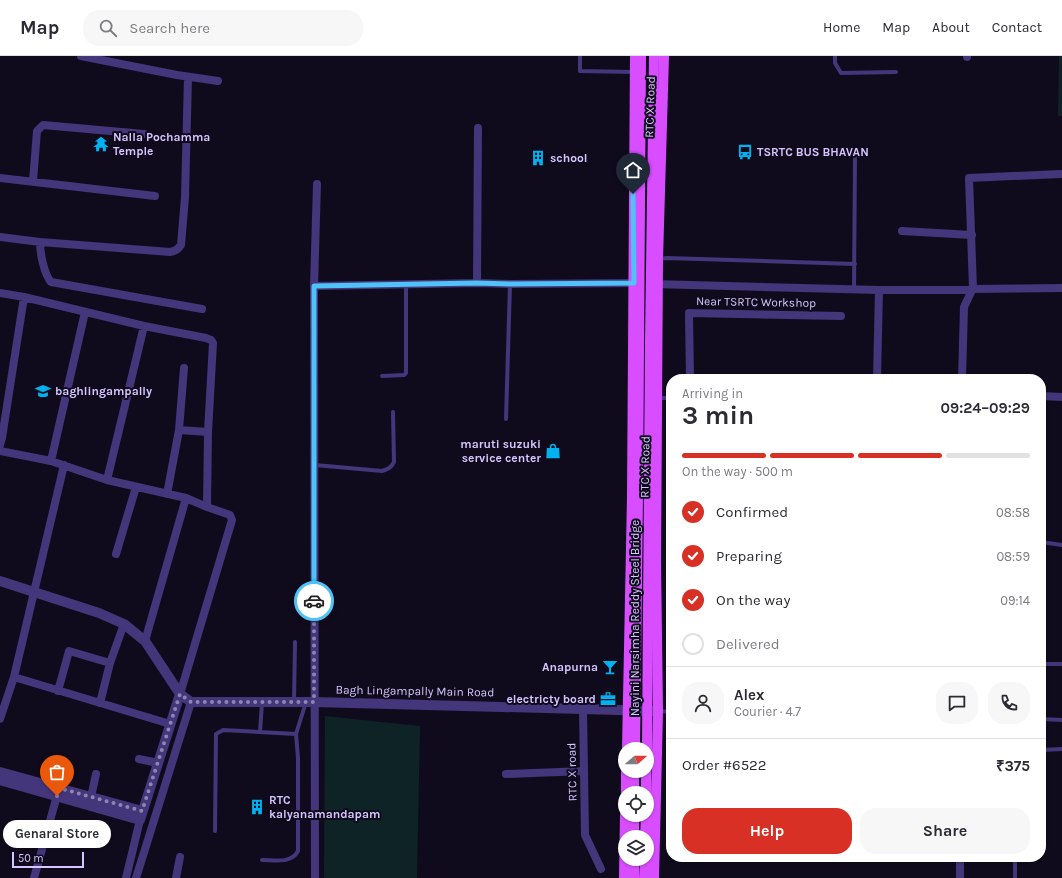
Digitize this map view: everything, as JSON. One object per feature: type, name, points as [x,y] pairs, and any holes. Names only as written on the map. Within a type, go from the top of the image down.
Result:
[{"type":"main road","name":"RTC X Road","points":[[627,742],[632,497],[635,56]]},
{"type":"main road","name":"Nayini Narsimha Reddy Steel Bridge","points":[[634,742],[638,488],[641,56]]},
{"type":"main road","name":"Nayini Narsimha Reddy Steel Bridge","points":[[647,742],[654,56]]},
{"type":"main road","name":"RTC X Road","points":[[654,878],[658,711],[656,561],[658,259],[664,56]]},
{"type":"main road","points":[[624,878],[625,822]]},
{"type":"main road","points":[[634,866],[634,878]]},
{"type":"main road","points":[[644,878],[645,866]]},
{"type":"street","points":[[81,56],[188,77],[218,81]]},
{"type":"street","points":[[0,237],[40,242],[170,252],[179,248],[181,245],[185,197],[188,77]]},
{"type":"street","points":[[33,181],[37,131],[43,125],[144,134]]},
{"type":"street","points":[[477,283],[478,128]]},
{"type":"street","points":[[962,374],[964,307],[973,288],[969,178],[1060,174]]},
{"type":"street","points":[[0,178],[155,196]]},
{"type":"street","points":[[314,878],[310,702],[314,465],[314,286],[318,184]]},
{"type":"street","points":[[902,231],[972,235]]},
{"type":"street","points":[[40,242],[41,255],[46,274],[51,282],[202,310]]},
{"type":"street","points":[[314,286],[477,283],[634,283],[854,290],[1062,288]]},
{"type":"street","points":[[877,374],[879,290]]},
{"type":"street","points":[[0,293],[24,297],[144,326],[211,340],[213,343],[208,432],[207,507]]},
{"type":"street","points":[[1,438],[24,297]]},
{"type":"street","points":[[51,461],[85,312]]},
{"type":"street","name":"Near TSRTC Workshop","points":[[690,374],[689,313],[842,316]]},
{"type":"street","points":[[107,480],[144,326]]},
{"type":"street","points":[[167,494],[179,430],[184,368]]},
{"type":"street","points":[[1046,396],[1062,397]]},
{"type":"street","points":[[179,430],[208,432]]},
{"type":"street","points":[[0,451],[51,461],[107,480],[186,498],[230,515],[232,520],[180,694],[141,815],[126,878]]},
{"type":"street","points":[[0,719],[14,677],[33,591],[64,465]]},
{"type":"street","points":[[116,554],[136,486]]},
{"type":"street","points":[[145,641],[186,498]]},
{"type":"street","points":[[0,581],[99,613],[124,624],[145,641],[180,694],[191,702],[136,878]]},
{"type":"street","points":[[100,703],[110,663],[124,624]]},
{"type":"street","points":[[58,691],[69,651],[110,663]]},
{"type":"street","points":[[14,677],[170,724]]},
{"type":"street","name":"Bagh Lingampally Main Road","points":[[191,702],[310,702],[658,711]]},
{"type":"street","name":"RTC X road","points":[[583,709],[584,835],[601,869]]},
{"type":"street","points":[[139,759],[158,763]]},
{"type":"street","points":[[506,774],[584,771]]},
{"type":"street","points":[[0,772],[58,792],[141,815]]},
{"type":"street","points":[[91,797],[96,774]]},
{"type":"street","points":[[0,780],[91,797],[141,815]]},
{"type":"street","points":[[34,878],[58,792]]},
{"type":"street","points":[[176,878],[180,857]]},
{"type":"street","points":[[960,862],[960,878]]},
{"type":"lane","points":[[580,56],[580,71],[635,72]]},
{"type":"lane","points":[[835,56],[835,63],[841,73],[896,72]]},
{"type":"lane","points":[[854,290],[855,156]]},
{"type":"lane","points":[[658,259],[667,258],[855,264]]},
{"type":"lane","points":[[382,376],[404,375],[406,373],[406,284]]},
{"type":"lane","points":[[506,419],[510,284]]},
{"type":"lane","points":[[658,398],[666,398]]},
{"type":"lane","points":[[314,465],[382,471],[388,469],[394,462],[393,412]]},
{"type":"lane","points":[[1046,543],[1062,545]]},
{"type":"lane","points":[[294,702],[295,642]]},
{"type":"lane","points":[[1046,664],[1062,664]]},
{"type":"lane","points":[[260,732],[262,702]]},
{"type":"lane","points":[[262,860],[289,860],[293,858],[298,851],[298,758],[296,734],[310,702]]},
{"type":"lane","points":[[658,711],[666,712]]},
{"type":"lane","points":[[1046,719],[1062,720]]},
{"type":"lane","points":[[215,831],[216,734],[223,730],[296,734]]},
{"type":"lane","points":[[1046,750],[1062,749]]},
{"type":"lane","points":[[1015,862],[1015,878]]},
{"type":"green space","points":[[1059,56],[1062,56],[1062,116],[1058,116]]},
{"type":"green space","points":[[325,716],[420,726],[417,878],[324,878]]},
{"type":"way so far","points":[[57,796],[59,788],[142,811],[180,694],[191,702],[314,702],[314,601]]},
{"type":"place","name":"Nalla Pochamma Temple","points":[[101,144]]},
{"type":"place","name":"TSRTC BUS BHAVAN","points":[[745,152]]},
{"type":"place","name":"school","points":[[538,158]]},
{"type":"place","name":"baghlingampally","points":[[43,391]]},
{"type":"place","name":"maruti suzuki service center","points":[[553,451]]},
{"type":"place","name":"Anapurna","points":[[610,667]]},
{"type":"place","name":"electricty board","points":[[608,699]]},
{"type":"place","name":"Genaral Store","points":[[57,796]]},
{"type":"place","name":"RTC kalyanamandapam","points":[[257,807]]},
{"type":"route","points":[[314,601],[314,286],[477,283],[634,283],[633,194]]}]
